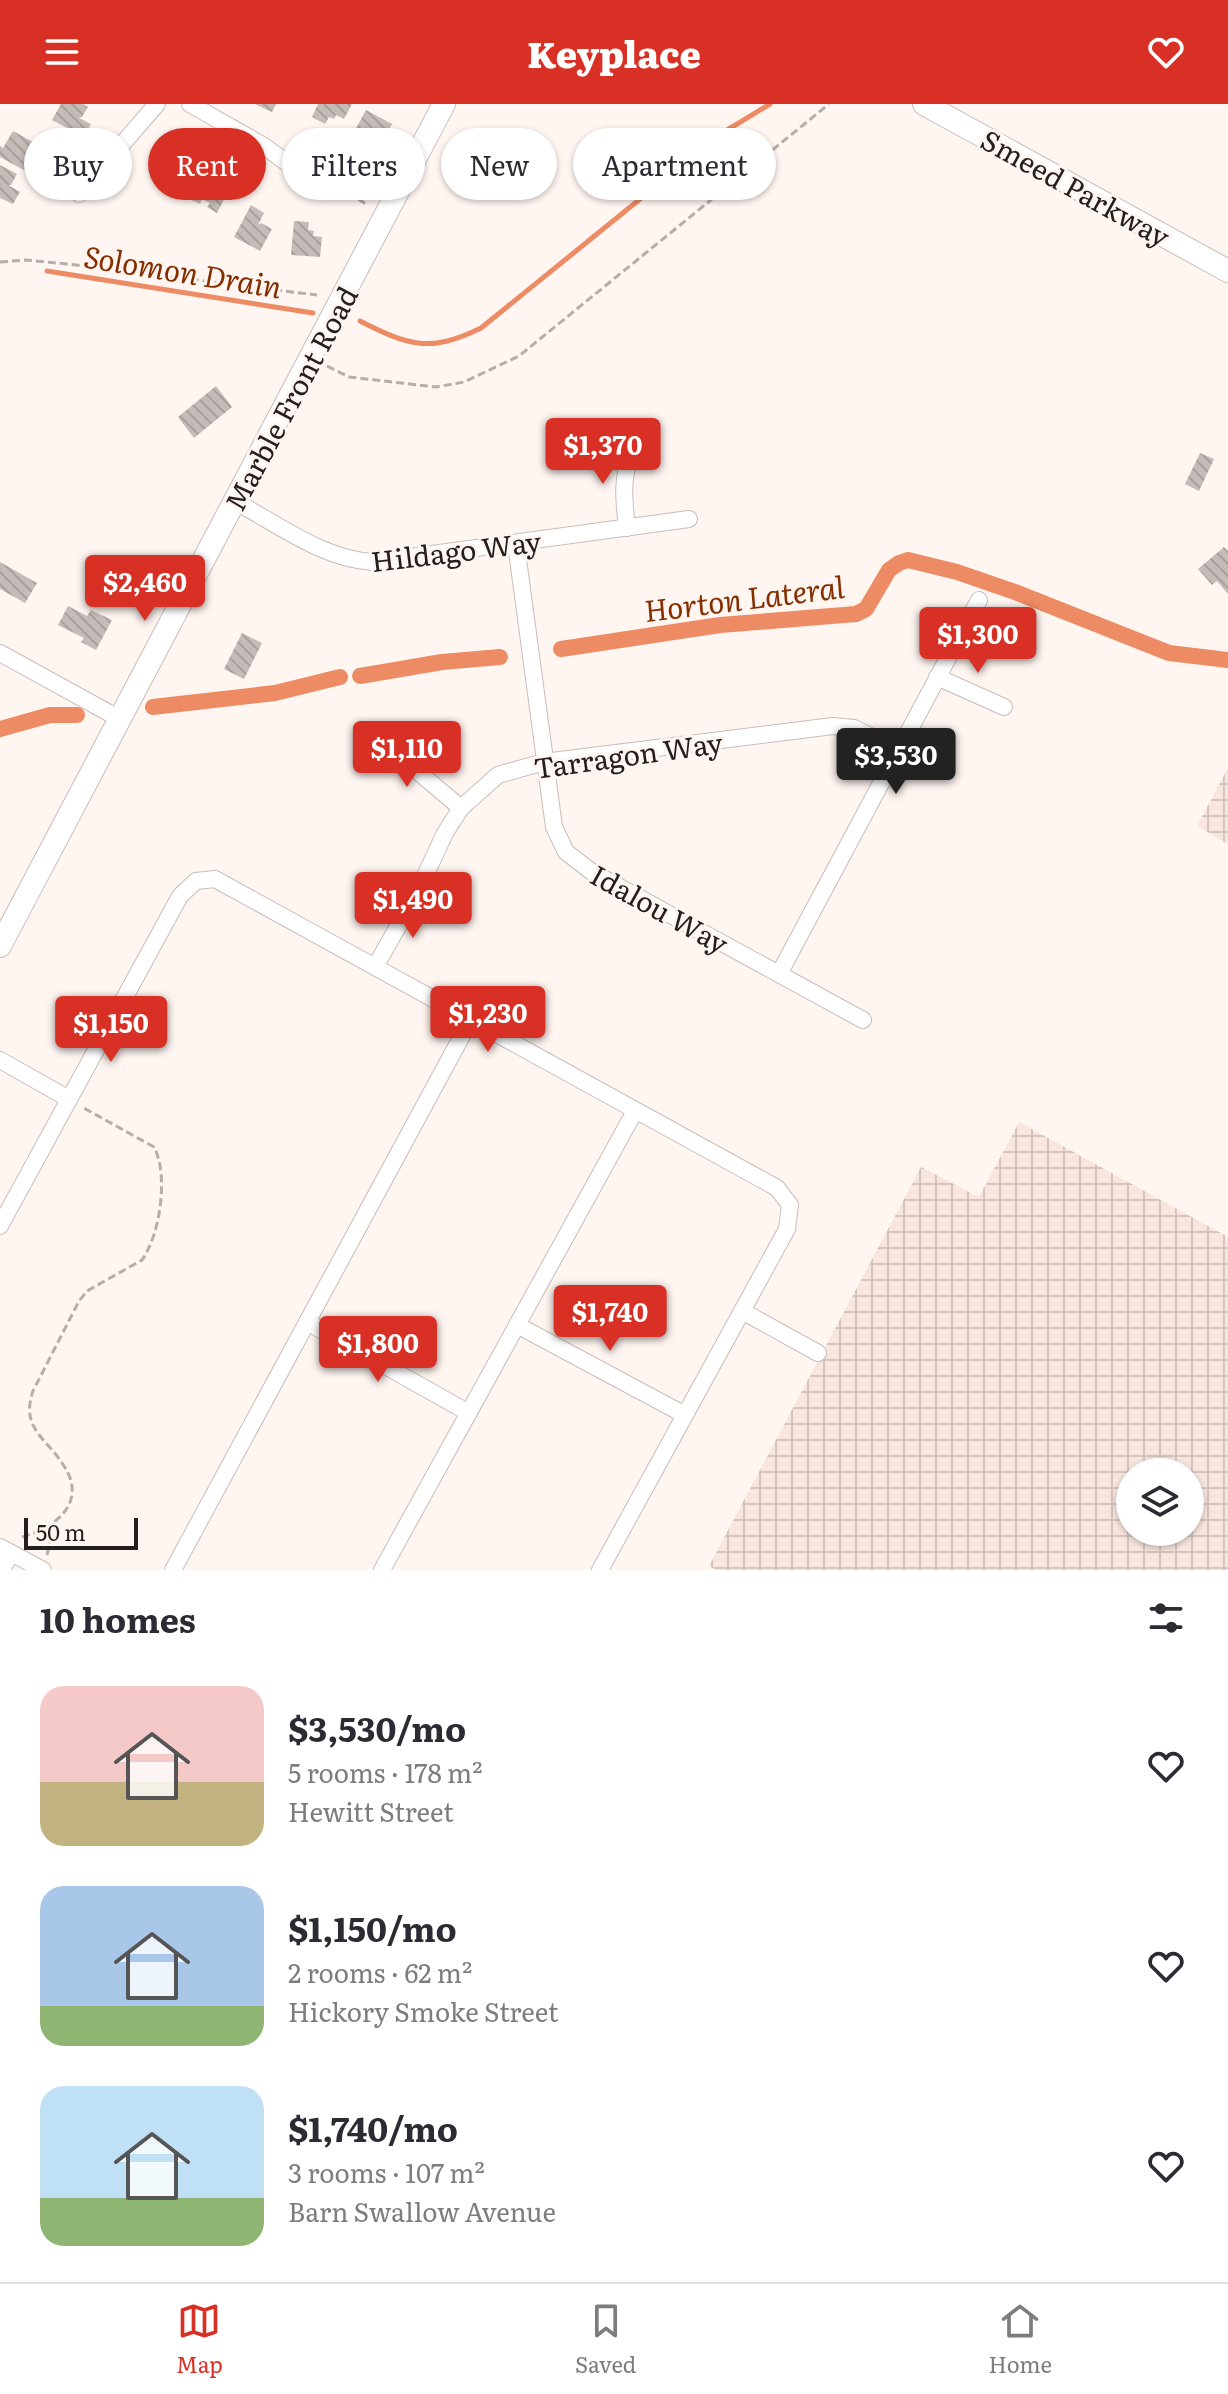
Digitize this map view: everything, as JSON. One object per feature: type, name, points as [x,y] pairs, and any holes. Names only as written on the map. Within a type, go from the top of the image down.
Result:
[{"type":"street","points":[[132,133],[157,104]]},
{"type":"street","points":[[190,104],[282,159]]},
{"type":"street","name":"Marble Front Road","points":[[0,946],[444,104]]},
{"type":"street","name":"Smeed Parkway","points":[[924,104],[1228,271]]},
{"type":"street","points":[[627,528],[623,485],[625,467],[632,452]]},
{"type":"street","name":"Hildago Way","points":[[236,502],[333,555],[352,561],[373,562],[689,519]]},
{"type":"street","name":"Idalou Way","points":[[516,544],[554,827],[566,852],[592,872],[863,1020]]},
{"type":"street","points":[[779,974],[979,600]]},
{"type":"street","points":[[0,653],[120,719]]},
{"type":"street","points":[[937,677],[1004,707]]},
{"type":"street","name":"Tarragon Way","points":[[375,967],[461,808],[498,775],[544,762],[833,726],[854,728],[898,750]]},
{"type":"street","points":[[379,739],[461,808]]},
{"type":"street","points":[[0,1226],[74,1102],[180,896],[196,881],[215,879],[777,1188],[790,1205],[787,1229],[600,1570]]},
{"type":"street","points":[[173,1570],[470,1021]]},
{"type":"street","points":[[0,1060],[74,1102]]},
{"type":"street","points":[[382,1570],[635,1111]]},
{"type":"street","points":[[742,1311],[818,1353]]},
{"type":"street","points":[[307,1322],[469,1413]]},
{"type":"street","points":[[517,1325],[685,1415]]},
{"type":"street","points":[[2,1570],[11,1547],[44,1564]]},
{"type":"path","points":[[327,366],[349,377],[436,387],[464,382],[519,356],[829,104]]},
{"type":"path","points":[[360,200],[366,204]]},
{"type":"path","points":[[0,262],[26,260],[317,295]]},
{"type":"path","points":[[11,1547],[20,1535],[48,1528],[59,1520],[71,1499],[71,1485],[62,1462],[34,1428],[30,1399],[79,1301],[87,1291],[131,1268],[147,1253],[154,1235],[161,1188],[161,1168],[154,1147],[74,1102]]},
{"type":"path","points":[[44,1564],[50,1543],[48,1528]]},
{"type":"shaded area","points":[[1228,768],[1228,844],[1197,826]]},
{"type":"shaded area","points":[[1019,1122],[1228,1237],[1228,1570],[716,1570],[709,1566],[921,1167],[979,1197]]},
{"type":"building","points":[[61,104],[83,104],[88,107],[79,118],[91,124],[89,128],[67,128],[52,120]]},
{"type":"building","points":[[255,104],[276,104],[272,112]]},
{"type":"building","points":[[318,104],[352,104],[344,119],[336,115],[334,119],[329,117],[325,124],[312,117]]},
{"type":"building","points":[[366,110],[392,124],[390,128],[356,128]]},
{"type":"building","points":[[13,131],[24,137],[24,170],[0,157],[0,146],[3,148]]},
{"type":"building","points":[[0,165],[17,174],[8,185],[20,192],[13,204],[0,198]]},
{"type":"building","points":[[204,200],[224,200],[217,213],[207,207],[210,203]]},
{"type":"building","points":[[251,205],[264,213],[258,225],[261,223],[272,229],[260,251],[234,237]]},
{"type":"building","points":[[294,221],[309,222],[308,230],[314,231],[313,236],[322,237],[320,257],[291,255]]},
{"type":"building","points":[[216,386],[232,407],[194,438],[178,417]]},
{"type":"building","points":[[1200,453],[1214,459],[1199,491],[1185,484]]},
{"type":"building","points":[[1224,547],[1228,551],[1228,594],[1217,581],[1212,585],[1198,569]]},
{"type":"building","points":[[0,562],[37,583],[25,603],[0,589]]},
{"type":"building","points":[[68,606],[87,616],[91,610],[112,620],[96,650],[81,642],[84,638],[58,625]]},
{"type":"building","points":[[242,633],[262,643],[244,679],[224,669]]},
{"type":"waterway","name":"Solomon Drain","points":[[360,321],[392,336],[420,343],[447,341],[481,328],[719,135],[770,104]]},
{"type":"waterway","name":"Solomon Drain","points":[[47,271],[313,313]]},
{"type":"waterway","name":"Horton Lateral","points":[[561,649],[720,625],[856,614],[866,609],[889,570],[908,560],[957,572],[1015,592],[1169,653],[1228,660]]},
{"type":"waterway","name":"Horton Lateral","points":[[360,676],[442,662],[500,657]]},
{"type":"waterway","name":"Horton Lateral","points":[[153,707],[275,693],[340,677]]},
{"type":"waterway","name":"Horton Lateral","points":[[0,729],[50,715],[77,715]]}]
